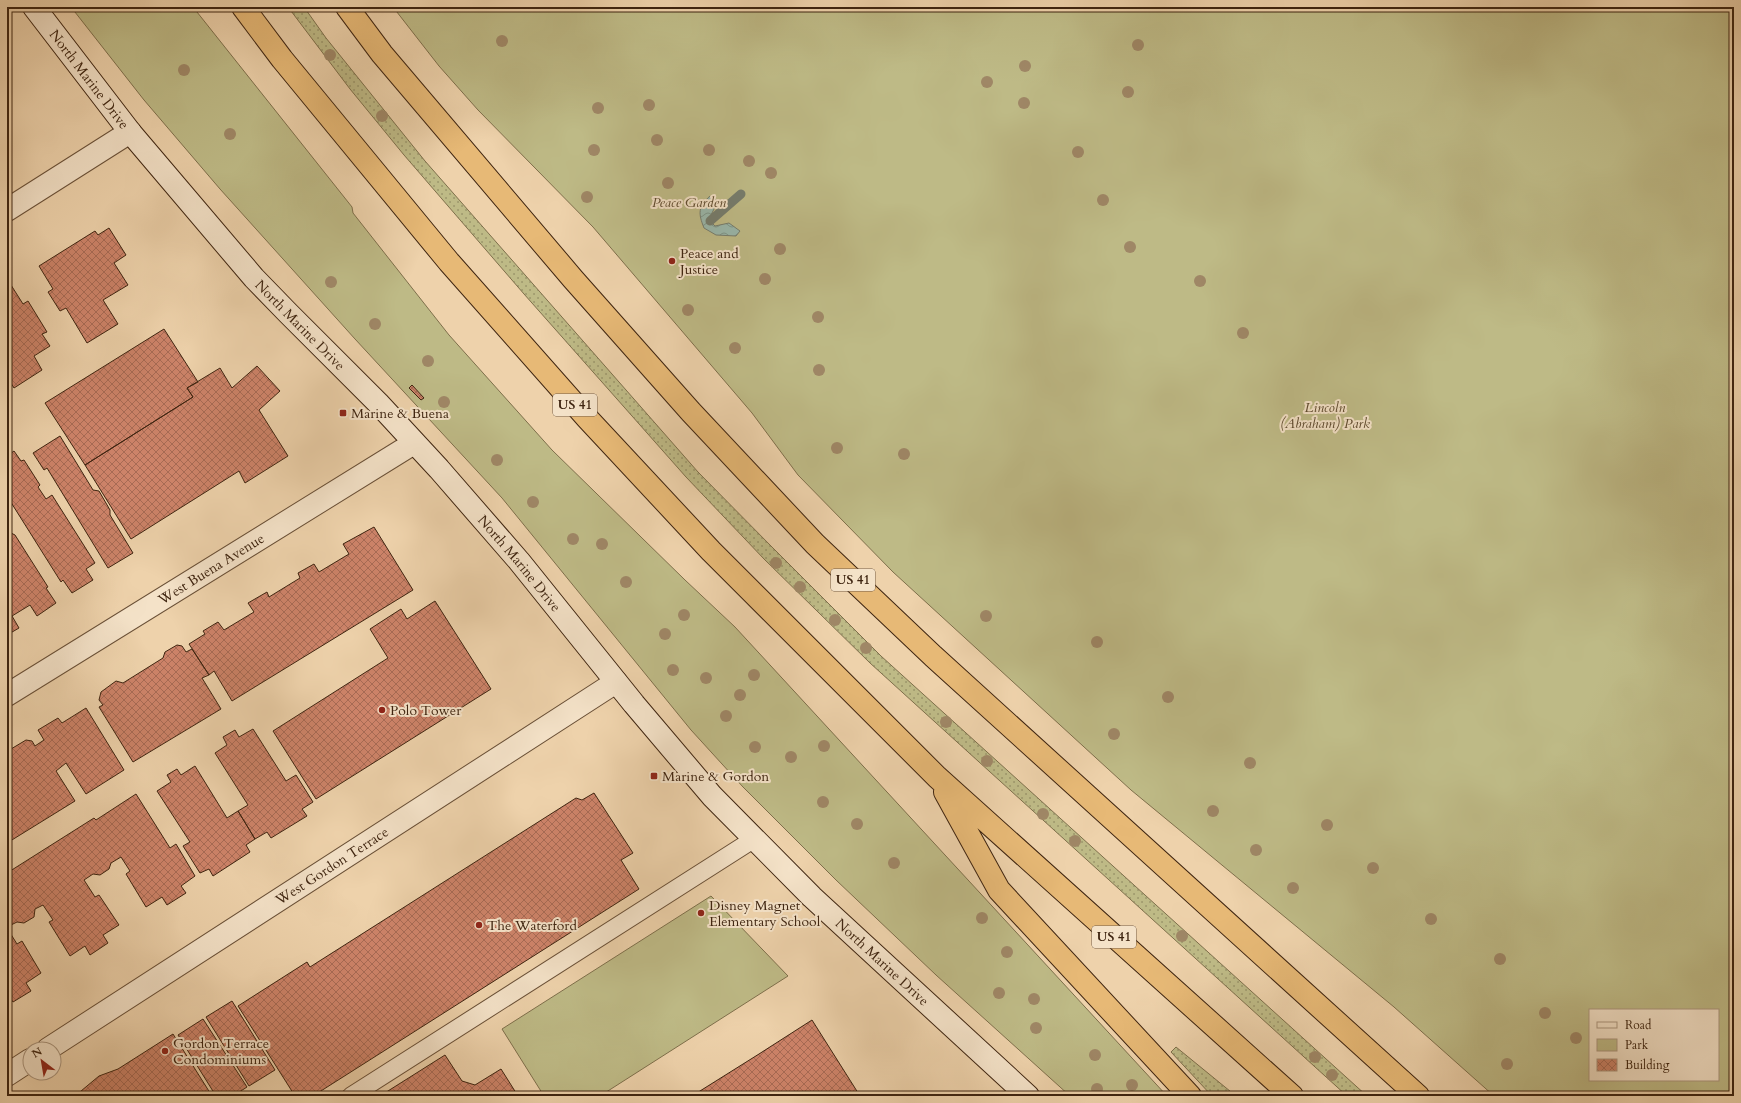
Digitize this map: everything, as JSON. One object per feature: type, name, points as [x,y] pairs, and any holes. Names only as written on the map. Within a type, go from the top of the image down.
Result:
[{"type":"highway","name":"US 41","points":[[243,7],[282,59],[449,262],[592,424],[711,551],[937,777],[1292,1096]]},
{"type":"highway","name":"US 41","points":[[347,7],[382,54],[573,279],[691,412],[816,544],[933,656],[1418,1096]]},
{"type":"highway","points":[[937,777],[999,890],[1190,1096]]},
{"type":"street","name":"North Marine Drive","points":[[34,7],[130,132],[259,283],[378,403],[519,561],[616,682],[712,796],[812,897],[1028,1096]]},
{"type":"street","points":[[7,210],[130,132]]},
{"type":"street","name":"West Buena Avenue","points":[[7,694],[414,443]]},
{"type":"street","name":"West Gordon Terrace","points":[[60,1041],[616,682]]},
{"type":"street","points":[[7,1075],[22,1065]]},
{"type":"lane","points":[[351,1096],[754,839]]},
{"type":"green space","points":[[71,7],[193,7],[352,207],[353,213],[449,335],[552,450],[735,627],[1167,1096],[1070,1096],[936,975],[836,880],[743,787],[691,730],[502,498],[355,339],[220,189],[144,100]]},
{"type":"green space","points":[[288,7],[304,7],[326,38],[425,161],[698,472],[771,546],[881,656],[1367,1096],[1347,1096],[870,663],[764,559],[686,477],[524,294],[404,155],[350,89]]},
{"type":"green space","name":"Lincoln (Abraham) Park","points":[[393,7],[1734,7],[1734,1096],[1494,1096],[1394,1007],[1131,790],[893,572],[798,475],[752,413],[593,227],[478,110],[439,66]]},
{"type":"green space","points":[[711,896],[788,976],[600,1096],[544,1096],[502,1029]]},
{"type":"green space","points":[[1176,1047],[1236,1096],[1212,1096],[1171,1052]]},
{"type":"water","points":[[710,196],[716,200],[717,203],[710,217],[710,221],[715,226],[729,223],[740,231],[736,236],[716,235],[704,228],[700,210]]},
{"type":"building","points":[[109,228],[126,255],[114,263],[128,285],[103,300],[118,324],[87,343],[66,308],[60,311],[48,292],[53,289],[39,266],[95,231],[98,235]]},
{"type":"building","points":[[11,285],[23,304],[28,301],[47,332],[42,334],[50,346],[34,356],[42,370],[14,388],[7,377],[7,287]]},
{"type":"building","points":[[164,329],[198,382],[187,388],[193,397],[85,465],[45,403]]},
{"type":"building","points":[[257,366],[280,391],[259,410],[288,456],[245,483],[239,471],[131,539],[85,465],[193,397],[187,388],[220,368],[232,388]]},
{"type":"building","points":[[412,385],[424,398],[421,400],[409,388]]},
{"type":"building","points":[[60,436],[93,490],[99,491],[110,510],[110,515],[133,553],[108,568],[47,468],[44,470],[33,453]]},
{"type":"building","points":[[14,451],[21,461],[24,460],[40,485],[38,487],[46,499],[52,495],[95,563],[86,569],[93,580],[72,593],[63,580],[61,582],[7,496],[7,456]]},
{"type":"building","points":[[374,527],[413,590],[232,701],[214,671],[209,675],[189,644],[205,634],[203,631],[218,622],[224,630],[254,612],[248,603],[267,592],[269,597],[300,578],[298,573],[314,564],[319,572],[349,554],[343,544]]},
{"type":"building","points":[[7,531],[15,535],[48,587],[46,588],[56,603],[37,616],[30,605],[12,616],[19,628],[7,635]]},
{"type":"building","name":"Polo Tower","points":[[435,601],[491,689],[316,799],[273,731],[388,658],[370,629],[401,609],[407,619]]},
{"type":"building","points":[[177,645],[182,646],[186,652],[192,649],[209,675],[202,678],[221,709],[133,762],[99,707],[103,705],[99,700],[101,692],[116,681],[123,683],[163,658],[165,652]]},
{"type":"building","points":[[86,708],[124,770],[86,794],[66,763],[56,771],[75,801],[7,843],[7,757],[10,755],[11,749],[26,740],[32,741],[35,746],[44,740],[38,730],[58,718],[62,723]]},
{"type":"building","points":[[253,729],[286,781],[296,775],[313,802],[302,809],[307,816],[271,838],[267,832],[255,839],[238,811],[248,805],[215,753],[227,745],[223,737],[235,730],[239,737]]},
{"type":"building","points":[[195,766],[227,818],[238,811],[255,839],[246,845],[250,852],[213,876],[209,869],[200,873],[183,846],[190,842],[157,791],[171,782],[167,775],[177,769],[181,775]]},
{"type":"building","name":"The Waterford","points":[[594,793],[633,853],[621,860],[639,889],[313,1096],[295,1096],[238,1006],[307,962],[310,967],[576,798],[582,800]]},
{"type":"building","points":[[136,794],[170,848],[176,844],[195,876],[181,886],[186,893],[167,905],[162,897],[146,907],[126,874],[130,871],[121,857],[111,863],[109,869],[100,875],[93,874],[84,880],[95,897],[99,895],[119,925],[103,935],[108,943],[90,955],[85,946],[70,956],[49,922],[53,920],[43,905],[35,909],[34,917],[24,923],[17,922],[7,927],[7,873],[94,818],[96,820]]},
{"type":"building","points":[[7,928],[17,944],[22,941],[41,973],[26,983],[31,991],[13,1002],[7,993]]},
{"type":"building","points":[[232,1001],[275,1070],[249,1086],[206,1017]]},
{"type":"building","points":[[203,1019],[247,1087],[233,1096],[216,1096],[178,1035]]},
{"type":"building","points":[[812,1020],[860,1096],[692,1096],[759,1054]]},
{"type":"building","name":"Gordon Terrace Condominiums","points":[[173,1034],[212,1096],[75,1096],[99,1076],[118,1069]]},
{"type":"building","points":[[445,1055],[462,1081],[475,1085],[501,1069],[518,1096],[380,1096]]},
{"type":"waterway","points":[[710,221],[741,194]]},
{"type":"place","name":"Peace and Justice","points":[[672,261]]},
{"type":"place","name":"Marine & Buena","points":[[343,413]]},
{"type":"place","name":"Polo Tower","points":[[382,710]]},
{"type":"place","name":"Marine & Gordon","points":[[654,776]]},
{"type":"place","name":"Disney Magnet Elementary School","points":[[701,913]]},
{"type":"place","name":"The Waterford","points":[[479,925]]},
{"type":"place","name":"Gordon Terrace Condominiums","points":[[165,1051]]},
{"type":"park label","name":"Peace Garden","points":[[689,202]]}]
